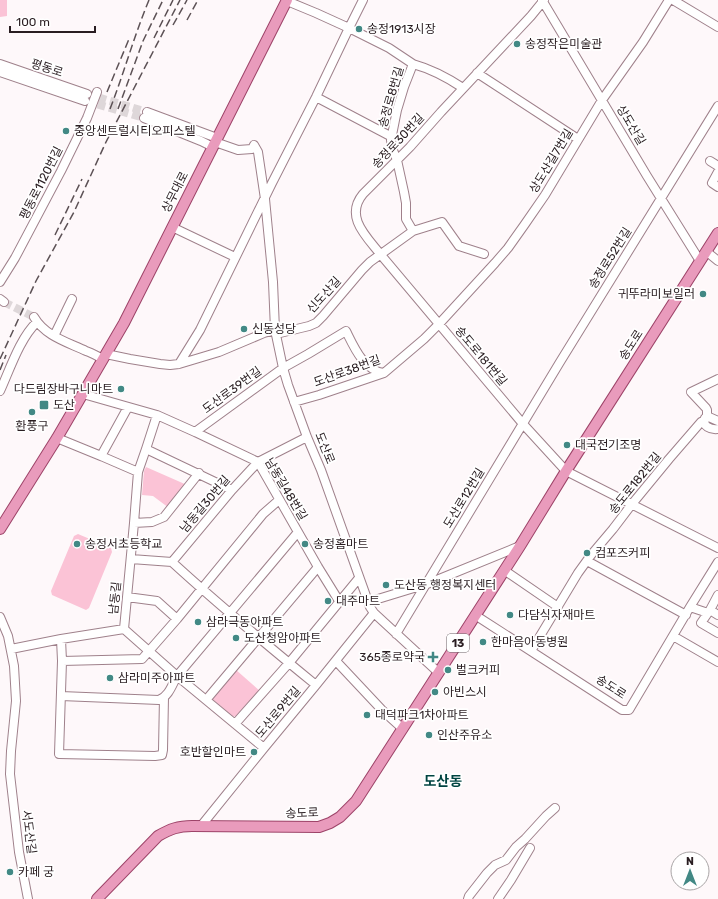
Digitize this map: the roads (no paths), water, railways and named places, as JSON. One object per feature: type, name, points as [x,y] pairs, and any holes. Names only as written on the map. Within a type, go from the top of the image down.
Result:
[{"type":"main road","name":"상무대로","points":[[0,529],[57,438],[124,323],[287,0]]},
{"type":"main road","name":"송도로","points":[[97,899],[158,836],[168,830],[180,826],[319,827],[340,817],[356,801],[520,546],[566,471],[718,233]]},
{"type":"street","name":"송정로8번길","points":[[287,0],[389,48],[413,64],[397,110],[391,140],[392,148],[397,160],[406,203],[406,219],[413,231]]},
{"type":"street","points":[[179,364],[200,330],[235,257],[316,97],[362,0]]},
{"type":"street","name":"상도산길","points":[[543,0],[661,199],[700,261]]},
{"type":"street","name":"송정로30번길","points":[[356,212],[359,199],[410,147],[531,16],[543,0]]},
{"type":"street","name":"상도산길7번길","points":[[439,324],[495,263],[518,234],[545,195],[602,100],[643,42],[669,0]]},
{"type":"street","points":[[673,0],[718,27]]},
{"type":"street","name":"평동로","points":[[0,64],[86,97],[0,72]]},
{"type":"street","points":[[413,64],[434,72],[464,88]]},
{"type":"street","points":[[477,73],[578,139]]},
{"type":"street","name":"평동로1120번길","points":[[0,282],[15,258],[61,171],[88,118],[90,109],[98,92]]},
{"type":"street","name":"송정로8번길","points":[[316,97],[392,137]]},
{"type":"street","name":"송정로52번길","points":[[523,424],[574,338],[718,106]]},
{"type":"street","points":[[146,115],[215,142]]},
{"type":"street","name":"도산로","points":[[215,142],[238,150],[252,149],[254,145],[258,152],[265,199],[276,332],[283,368],[294,402],[322,474],[368,602],[374,613],[439,673]]},
{"type":"street","points":[[710,161],[718,166]]},
{"type":"street","points":[[718,172],[712,183],[718,187]]},
{"type":"street","name":"송도로181번길","points":[[356,212],[357,221],[362,230],[381,255],[523,424],[566,471]]},
{"type":"street","points":[[381,255],[413,231],[442,222],[459,246],[484,254]]},
{"type":"street","points":[[172,227],[235,257]]},
{"type":"street","points":[[706,252],[718,261]]},
{"type":"street","name":"신도산길","points":[[0,391],[23,340],[36,319],[45,331],[104,357],[170,365],[179,364],[219,352],[264,333],[309,326],[316,323],[362,270],[370,262],[381,255]]},
{"type":"street","points":[[54,336],[72,299]]},
{"type":"street","name":"도산로38번길","points":[[294,402],[384,373],[424,339],[439,324]]},
{"type":"street","name":"도산로39번길","points":[[195,432],[283,368],[346,331],[363,360],[373,370],[384,373]]},
{"type":"street","points":[[718,379],[691,392],[707,410],[704,423],[709,428],[715,430],[718,429]]},
{"type":"street","points":[[83,394],[128,407],[101,456]]},
{"type":"street","name":"남동길48번길","points":[[128,407],[157,415],[258,462],[339,601]]},
{"type":"street","name":"남동길","points":[[157,415],[138,472],[124,629],[177,676],[264,748]]},
{"type":"street","points":[[705,419],[712,418],[718,421]]},
{"type":"street","name":"송도로182번길","points":[[531,651],[578,573],[587,561],[669,459],[705,419]]},
{"type":"street","name":"도산로12번길","points":[[396,634],[523,424]]},
{"type":"street","points":[[258,462],[307,437]]},
{"type":"street","points":[[57,438],[138,472]]},
{"type":"street","points":[[146,448],[232,490]]},
{"type":"street","name":"남동길30번길","points":[[172,562],[232,490],[258,462]]},
{"type":"street","points":[[566,471],[718,548]]},
{"type":"street","points":[[134,523],[152,522],[164,517],[199,473]]},
{"type":"street","points":[[62,661],[142,659],[177,619],[263,514],[279,500]]},
{"type":"street","points":[[60,696],[158,700],[164,698],[177,676],[298,532]]},
{"type":"street","points":[[368,602],[427,584],[520,546]]},
{"type":"street","points":[[131,559],[172,562],[229,613],[316,685]]},
{"type":"street","points":[[587,561],[686,615]]},
{"type":"street","name":"송도로","points":[[475,615],[622,710],[629,710],[718,562]]},
{"type":"street","points":[[206,700],[318,567]]},
{"type":"street","points":[[504,570],[558,607]]},
{"type":"street","points":[[235,724],[289,663],[359,578]]},
{"type":"street","points":[[718,595],[701,623],[718,633]]},
{"type":"street","points":[[127,598],[157,601],[177,619]]},
{"type":"street","points":[[690,607],[705,612],[718,614]]},
{"type":"street","name":"도산로9번길","points":[[201,826],[374,613]]},
{"type":"street","name":"서도산길","points":[[0,617],[8,636],[14,666],[16,701],[11,745],[10,774],[19,852],[28,899]]},
{"type":"street","points":[[11,649],[124,629]]},
{"type":"street","points":[[673,636],[718,662]]},
{"type":"street","points":[[61,639],[62,661],[59,754],[137,756],[162,755],[164,698]]},
{"type":"street","points":[[336,661],[403,729]]},
{"type":"street","points":[[468,899],[487,873],[495,865],[506,860],[516,847],[555,808]]},
{"type":"street","points":[[498,899],[530,848]]},
{"type":"tunnel","points":[[87,94],[147,112]]},
{"type":"tunnel","points":[[86,101],[144,118]]},
{"type":"tunnel","points":[[4,302],[34,317]]},
{"type":"railway","points":[[110,109],[149,0]]},
{"type":"railway","points":[[118,109],[143,41],[163,0]]},
{"type":"railway","points":[[154,38],[173,0]]},
{"type":"railway","points":[[0,359],[36,281],[74,212],[106,142],[180,0]]},
{"type":"railway","points":[[173,25],[187,0]]},
{"type":"railway","points":[[187,20],[198,0]]},
{"type":"railway","points":[[107,92],[129,39]]},
{"type":"railway","points":[[55,235],[82,179]]},
{"type":"railway","points":[[0,370],[6,355]]},
{"type":"place","name":"송정1913시장","points":[[359,29]]},
{"type":"place","name":"송정작은미술관","points":[[517,44]]},
{"type":"place","name":"중앙센트럴시티오피스텔","points":[[66,131]]},
{"type":"place","name":"귀뚜라미보일러","points":[[703,294]]},
{"type":"place","name":"신동성당","points":[[244,329]]},
{"type":"place","name":"다드림장바구니마트","points":[[121,389]]},
{"type":"place","name":"도산","points":[[44,405]]},
{"type":"place","name":"환풍구","points":[[32,412]]},
{"type":"place","name":"대국전기조명","points":[[567,445]]},
{"type":"place","name":"송정서초등학교","points":[[77,544]]},
{"type":"place","name":"송정홈마트","points":[[305,544]]},
{"type":"place","name":"컴포즈커피","points":[[587,553]]},
{"type":"place","name":"도산동 행정복지센터","points":[[386,585]]},
{"type":"place","name":"대주마트","points":[[328,601]]},
{"type":"place","name":"다담식자재마트","points":[[510,615]]},
{"type":"place","name":"삼라극동아파트","points":[[198,622]]},
{"type":"place","name":"도산청암아파트","points":[[236,638]]},
{"type":"place","name":"한마음아동병원","points":[[483,642]]},
{"type":"place","name":"365종로약국","points":[[433,657]]},
{"type":"place","name":"벌크커피","points":[[448,670]]},
{"type":"place","name":"삼라미주아파트","points":[[110,678]]},
{"type":"place","name":"아빈스시","points":[[435,692]]},
{"type":"place","name":"대덕파크1차아파트","points":[[367,715]]},
{"type":"place","name":"인산주유소","points":[[429,735]]},
{"type":"place","name":"호반할인마트","points":[[254,752]]},
{"type":"place","name":"카페 궁","points":[[10,872]]},
{"type":"district","name":"도산동","points":[[443,781]]}]
